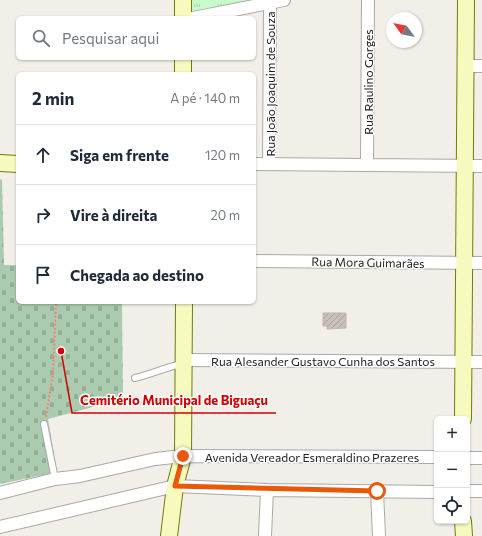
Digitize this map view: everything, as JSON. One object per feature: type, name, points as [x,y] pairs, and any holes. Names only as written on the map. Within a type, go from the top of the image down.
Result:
[{"type":"street","points":[[183,0],[183,16]]},
{"type":"street","points":[[205,16],[284,0]]},
{"type":"street","name":"Rua Raulino Gorges","points":[[367,165],[368,0]]},
{"type":"street","points":[[463,416],[466,0]]},
{"type":"street","name":"Rua João Joaquim de Souza","points":[[269,164],[270,4]]},
{"type":"street","points":[[183,60],[183,72]]},
{"type":"street","points":[[465,66],[482,66]]},
{"type":"street","points":[[0,163],[16,164]]},
{"type":"street","points":[[256,164],[482,166]]},
{"type":"street","name":"Rua Mora Guimarães","points":[[256,260],[482,263]]},
{"type":"street","points":[[169,536],[175,486],[183,456],[184,304]]},
{"type":"street","name":"Rua Alesander Gustavo Cunha dos Santos","points":[[184,362],[482,362]]},
{"type":"street","name":"Avenida Vereador Esmeraldino Prazeres","points":[[0,493],[55,479],[80,476],[165,457],[434,457]]},
{"type":"street","points":[[470,458],[482,458]]},
{"type":"street","points":[[0,527],[175,486],[266,490],[434,492]]},
{"type":"street","points":[[265,536],[266,490]]},
{"type":"street","points":[[377,491],[379,536]]},
{"type":"street","points":[[470,491],[482,491]]},
{"type":"street","points":[[463,524],[464,536]]},
{"type":"lane","points":[[135,378],[156,373],[184,362]]},
{"type":"lane","points":[[44,424],[55,479]]},
{"type":"path","points":[[44,424],[53,373],[56,304]]},
{"type":"green space","points":[[187,0],[259,0],[188,14]]},
{"type":"green space","points":[[0,179],[2,180],[4,265],[16,265],[16,304],[122,304],[123,399],[48,419],[57,472],[0,484]]},
{"type":"building","points":[[323,313],[346,313],[346,328],[327,329],[327,326],[323,326]]},
{"type":"place","name":"Cemitério Municipal de Biguaçu","points":[[61,351]]},
{"type":"route","points":[[183,456],[175,486],[266,490],[377,491]]}]
